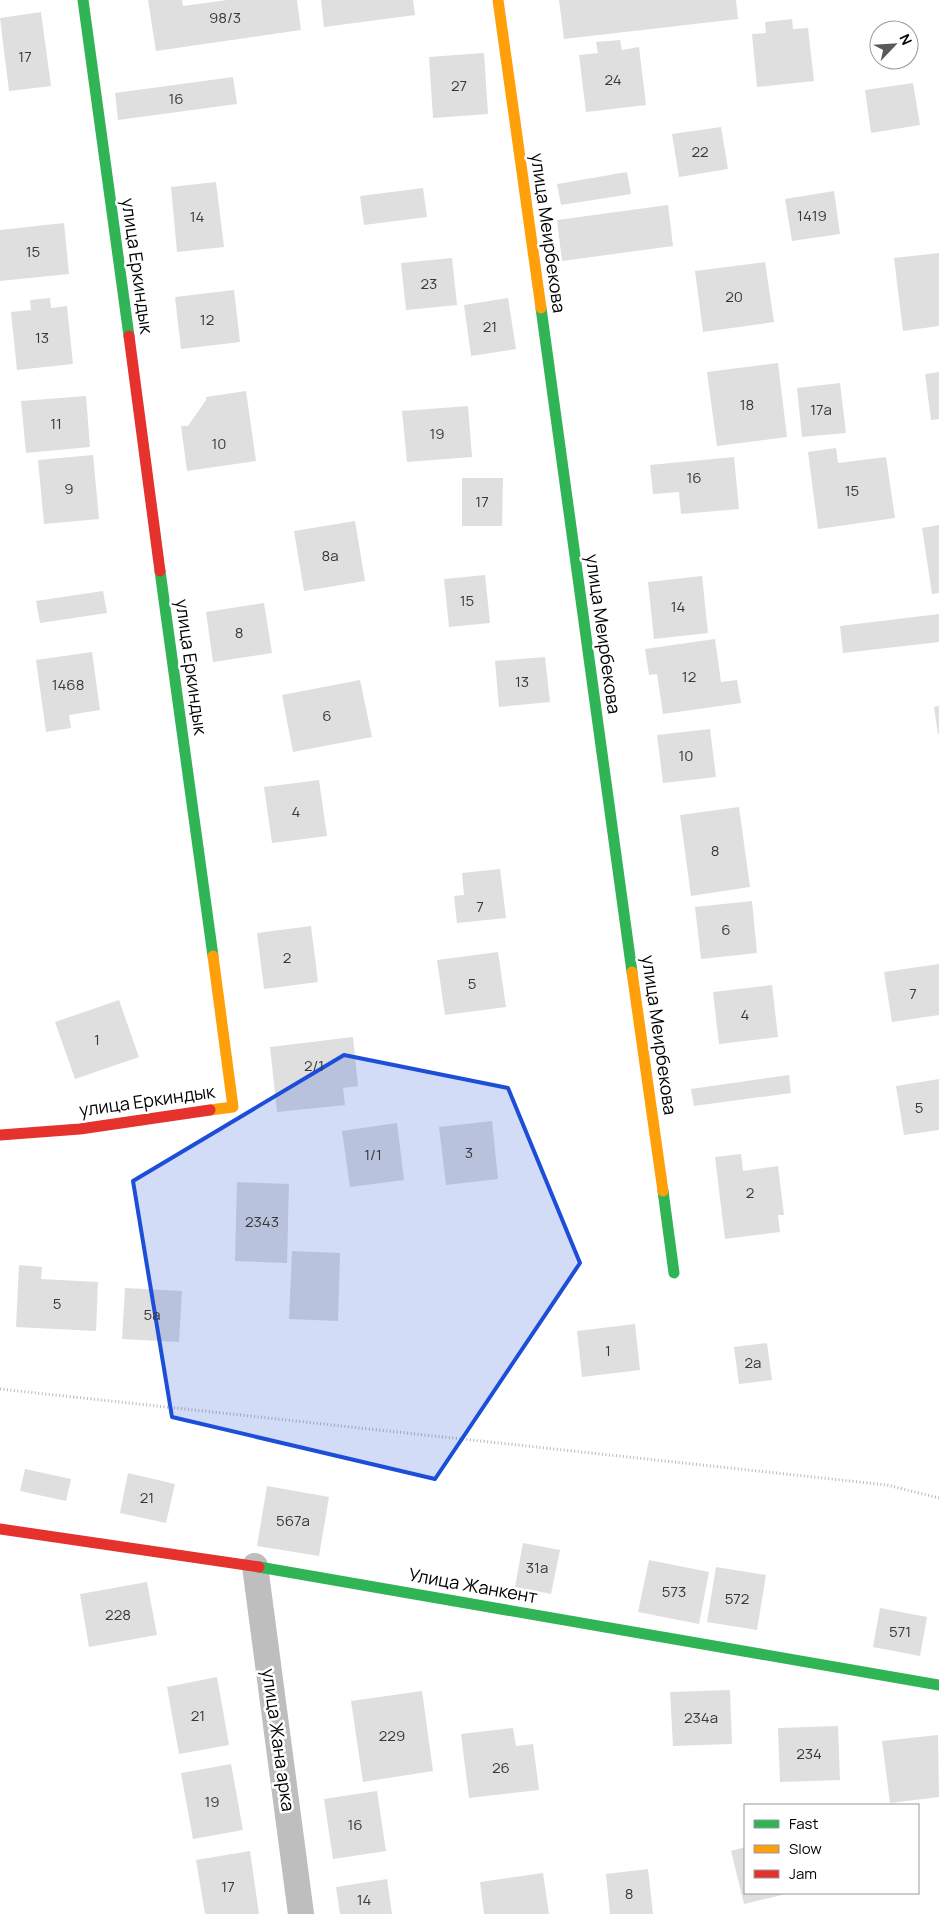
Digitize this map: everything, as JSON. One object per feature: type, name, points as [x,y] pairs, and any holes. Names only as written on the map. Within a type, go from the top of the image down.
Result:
[{"type":"street","name":"улица Еркиндык","points":[[0,1135],[80,1130],[233,1107],[83,0]]},
{"type":"street","name":"улица Меирбекова","points":[[498,0],[674,1272]]},
{"type":"street","name":"Улица Жанкент","points":[[0,1529],[255,1566],[939,1685]]},
{"type":"street","name":"улица Жана арка","points":[[255,1566],[301,1914]]},
{"type":"path","points":[[0,1389],[887,1485],[939,1498]]},
{"type":"highlighted area","points":[[344,1055],[508,1088],[580,1263],[435,1479],[172,1417],[133,1181]]},
{"type":"building","points":[[148,0],[182,0],[183,6],[227,0],[297,0],[301,30],[156,51]]},
{"type":"building","points":[[321,0],[413,0],[415,15],[324,27]]},
{"type":"building","points":[[559,0],[736,0],[738,19],[564,39]]},
{"type":"building","points":[[41,12],[51,86],[9,91],[0,18]]},
{"type":"building","points":[[792,19],[793,29],[808,28],[814,81],[757,87],[752,34],[766,33],[765,22]]},
{"type":"building","points":[[620,40],[622,50],[639,47],[646,105],[586,112],[579,55],[598,53],[596,42]]},
{"type":"building","points":[[484,53],[488,114],[433,118],[429,57]]},
{"type":"building","points":[[233,77],[237,104],[118,120],[115,93]]},
{"type":"building","points":[[913,83],[920,125],[871,133],[865,90]]},
{"type":"building","points":[[721,127],[728,169],[679,177],[672,134]]},
{"type":"building","points":[[627,172],[631,194],[561,205],[557,184]]},
{"type":"building","points":[[216,182],[224,247],[177,252],[171,187]]},
{"type":"building","points":[[423,188],[427,217],[364,225],[360,196]]},
{"type":"building","points":[[834,191],[840,234],[792,241],[785,199]]},
{"type":"building","points":[[668,205],[673,246],[562,261],[557,220]]},
{"type":"building","points":[[64,223],[69,274],[0,281],[0,230]]},
{"type":"building","points":[[939,253],[939,326],[903,331],[894,258]]},
{"type":"building","points":[[452,258],[457,305],[406,310],[401,263]]},
{"type":"building","points":[[765,262],[774,322],[703,332],[695,271]]},
{"type":"building","points":[[234,290],[240,342],[181,349],[175,297]]},
{"type":"building","points":[[50,298],[51,308],[67,306],[73,364],[17,370],[11,312],[31,310],[30,300]]},
{"type":"building","points":[[508,298],[516,349],[471,356],[464,305]]},
{"type":"building","points":[[778,363],[787,437],[717,446],[707,372]]},
{"type":"building","points":[[939,372],[939,419],[931,420],[925,374]]},
{"type":"building","points":[[840,383],[846,433],[802,437],[797,388]]},
{"type":"building","points":[[246,391],[256,461],[187,471],[181,426],[188,426],[206,400],[206,397]]},
{"type":"building","points":[[86,396],[90,447],[26,453],[21,401]]},
{"type":"building","points":[[468,406],[472,457],[407,462],[402,411]]},
{"type":"building","points":[[836,448],[838,463],[886,457],[895,518],[818,529],[808,452]]},
{"type":"building","points":[[93,455],[99,519],[44,524],[38,460]]},
{"type":"building","points":[[734,457],[739,509],[681,514],[679,492],[653,494],[650,465]]},
{"type":"building","points":[[462,478],[503,478],[502,526],[462,526]]},
{"type":"building","points":[[355,521],[365,581],[304,591],[294,531]]},
{"type":"building","points":[[939,525],[939,593],[932,594],[922,528]]},
{"type":"building","points":[[485,575],[490,623],[449,627],[444,579]]},
{"type":"building","points":[[702,576],[708,633],[654,639],[648,582]]},
{"type":"building","points":[[103,591],[107,613],[40,623],[36,601]]},
{"type":"building","points":[[264,603],[272,653],[213,662],[206,612]]},
{"type":"building","points":[[939,614],[939,642],[843,653],[840,626]]},
{"type":"building","points":[[715,639],[721,682],[737,680],[741,703],[663,714],[657,674],[649,675],[645,649]]},
{"type":"building","points":[[92,652],[100,710],[69,715],[71,728],[46,732],[36,660]]},
{"type":"building","points":[[545,657],[550,702],[499,707],[495,661]]},
{"type":"building","points":[[360,680],[372,737],[293,752],[282,695]]},
{"type":"building","points":[[939,706],[939,734],[938,734],[934,707]]},
{"type":"building","points":[[710,729],[716,777],[663,783],[657,735]]},
{"type":"building","points":[[319,780],[327,836],[272,843],[264,787]]},
{"type":"building","points":[[739,807],[750,887],[691,896],[680,815]]},
{"type":"building","points":[[500,869],[506,918],[457,923],[454,896],[464,895],[462,873]]},
{"type":"building","points":[[752,901],[757,953],[701,959],[695,907]]},
{"type":"building","points":[[311,926],[318,982],[264,989],[257,933]]},
{"type":"building","points":[[498,952],[506,1007],[445,1015],[437,960]]},
{"type":"building","points":[[939,964],[939,1015],[892,1022],[884,972]]},
{"type":"building","points":[[772,985],[778,1037],[719,1044],[713,992]]},
{"type":"building","points":[[119,1000],[139,1057],[75,1079],[55,1022]]},
{"type":"building","points":[[353,1037],[358,1086],[343,1088],[345,1105],[277,1112],[270,1047]]},
{"type":"building","points":[[789,1075],[791,1093],[694,1106],[691,1089]]},
{"type":"building","points":[[939,1079],[939,1130],[904,1135],[896,1086]]},
{"type":"building","points":[[492,1121],[498,1179],[446,1185],[439,1127]]},
{"type":"building","points":[[397,1123],[404,1180],[350,1187],[342,1131]]},
{"type":"building","points":[[741,1154],[743,1171],[778,1166],[784,1215],[778,1215],[780,1232],[725,1239],[715,1157]]},
{"type":"building","points":[[237,1182],[289,1184],[287,1263],[235,1261]]},
{"type":"building","points":[[292,1251],[340,1253],[338,1321],[289,1319]]},
{"type":"building","points":[[19,1265],[42,1267],[41,1279],[98,1282],[96,1331],[16,1327]]},
{"type":"building","points":[[125,1288],[182,1291],[179,1342],[122,1339]]},
{"type":"building","points":[[635,1324],[640,1370],[582,1377],[577,1331]]},
{"type":"building","points":[[767,1343],[772,1380],[739,1384],[734,1347]]},
{"type":"building","points":[[25,1469],[71,1479],[66,1501],[20,1491]]},
{"type":"building","points":[[128,1473],[175,1484],[166,1523],[120,1513]]},
{"type":"building","points":[[267,1486],[329,1497],[319,1556],[257,1546]]},
{"type":"building","points":[[523,1543],[560,1550],[551,1594],[515,1587]]},
{"type":"building","points":[[649,1560],[709,1572],[699,1624],[638,1612]]},
{"type":"building","points":[[716,1567],[766,1575],[757,1630],[707,1622]]},
{"type":"building","points":[[147,1582],[157,1635],[89,1647],[80,1594]]},
{"type":"building","points":[[880,1608],[927,1617],[920,1656],[873,1647]]},
{"type":"building","points":[[217,1677],[229,1745],[179,1754],[167,1687]]},
{"type":"building","points":[[730,1690],[732,1744],[673,1746],[670,1692]]},
{"type":"building","points":[[422,1691],[433,1771],[363,1782],[351,1701]]},
{"type":"building","points":[[838,1726],[840,1780],[780,1782],[778,1728]]},
{"type":"building","points":[[513,1728],[516,1746],[533,1744],[539,1790],[469,1798],[461,1734]]},
{"type":"building","points":[[938,1735],[939,1797],[890,1803],[882,1741]]},
{"type":"building","points":[[231,1764],[243,1830],[193,1839],[181,1773]]},
{"type":"building","points":[[377,1791],[386,1851],[333,1859],[324,1799]]},
{"type":"building","points":[[744,1847],[744,1894],[782,1895],[744,1904],[731,1851]]},
{"type":"building","points":[[250,1851],[259,1914],[205,1914],[196,1860]]},
{"type":"building","points":[[648,1869],[653,1914],[610,1914],[606,1874]]},
{"type":"building","points":[[543,1873],[549,1914],[484,1914],[480,1882]]},
{"type":"building","points":[[387,1879],[392,1914],[340,1914],[336,1887]]},
{"type":"traffic: fast","points":[[83,0],[129,336]]},
{"type":"traffic: fast","points":[[541,308],[632,972]]},
{"type":"traffic: fast","points":[[160,571],[213,956]]},
{"type":"traffic: fast","points":[[663,1191],[674,1273]]},
{"type":"traffic: fast","points":[[259,1567],[939,1685]]},
{"type":"traffic: slow","points":[[498,0],[541,308]]},
{"type":"traffic: slow","points":[[210,1110],[233,1107],[213,956]]},
{"type":"traffic: slow","points":[[632,972],[663,1191]]},
{"type":"traffic: jam","points":[[129,336],[160,571]]},
{"type":"traffic: jam","points":[[0,1135],[80,1129],[210,1110]]},
{"type":"traffic: jam","points":[[0,1529],[259,1567]]}]
